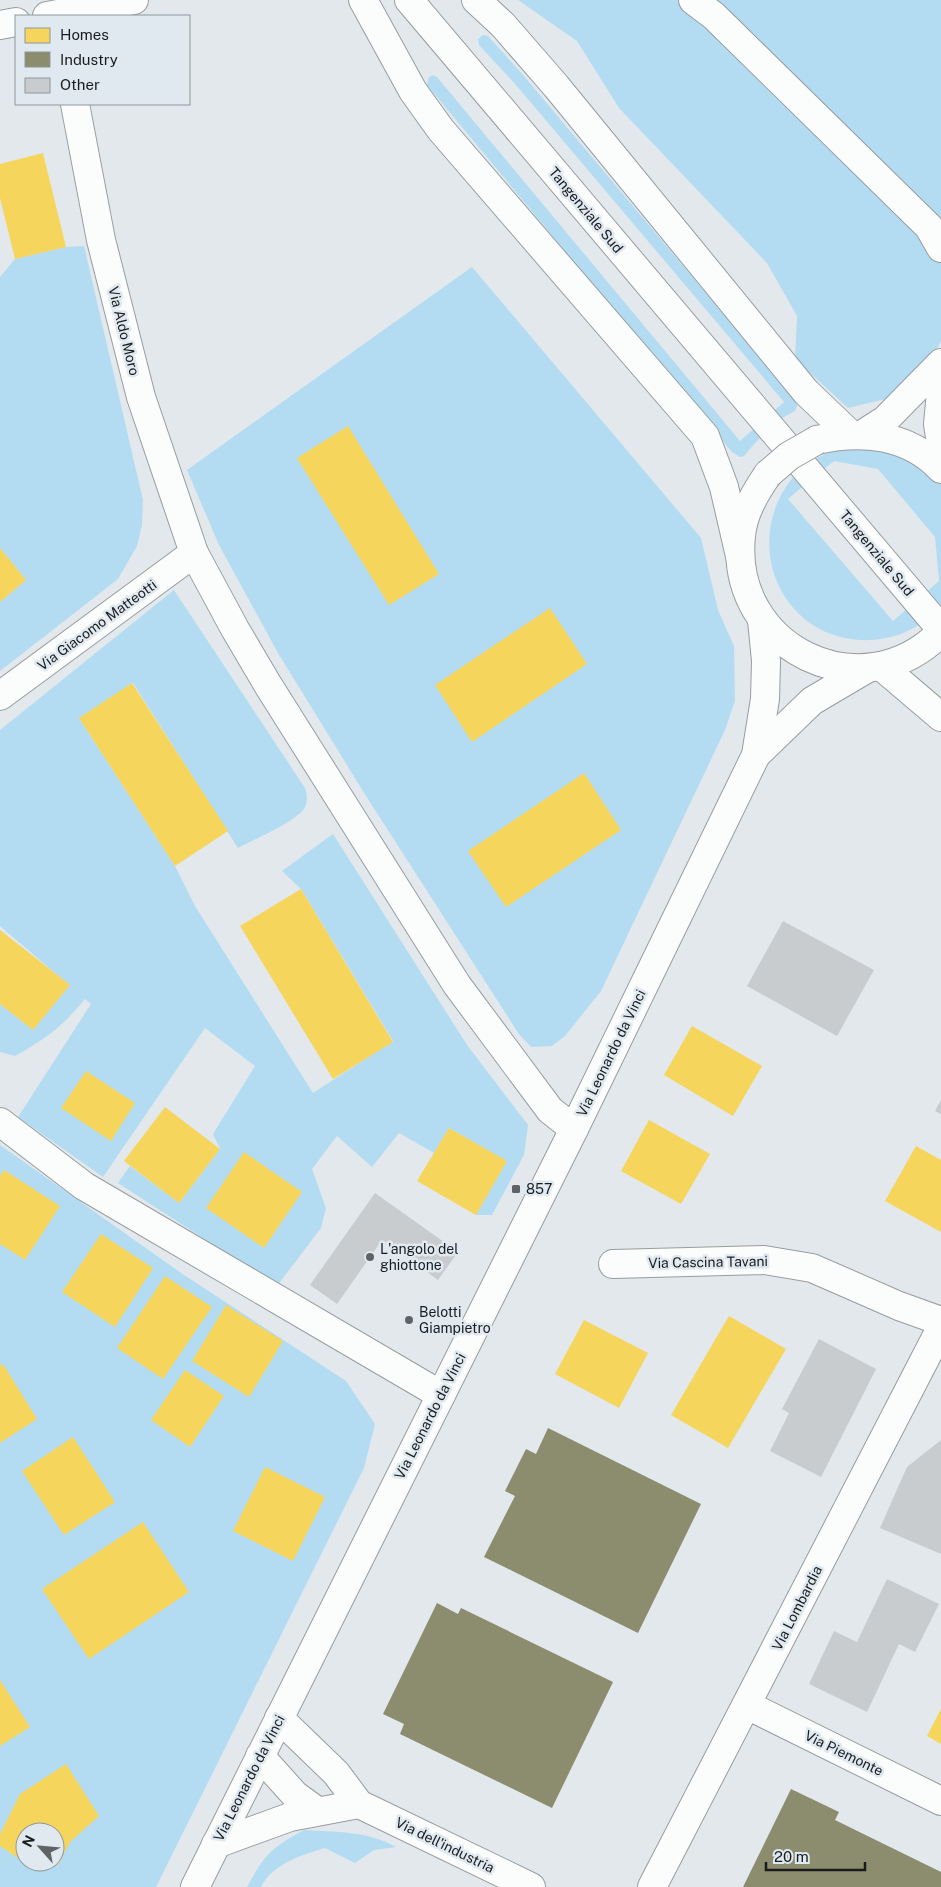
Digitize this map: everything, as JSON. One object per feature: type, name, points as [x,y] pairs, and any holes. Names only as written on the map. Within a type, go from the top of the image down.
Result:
[{"type":"main road","points":[[58,15],[134,0]]},
{"type":"main road","points":[[363,0],[413,91],[442,130],[705,436],[724,487],[745,584],[752,603],[762,620],[779,639],[798,653],[818,662],[837,667],[881,665],[941,717]]},
{"type":"main road","name":"Tangenziale Sud","points":[[408,0],[941,630]]},
{"type":"main road","points":[[476,0],[503,25],[556,86],[806,392],[856,434],[890,439],[911,447],[941,469]]},
{"type":"main road","points":[[694,0],[714,16],[929,227],[941,248]]},
{"type":"main road","points":[[0,25],[15,22]]},
{"type":"main road","name":"Via Aldo Moro","points":[[75,105],[101,240],[142,397],[194,553],[268,685],[458,985],[550,1110],[574,1129]]},
{"type":"main road","points":[[740,556],[741,535],[750,503],[768,474],[789,456],[817,440],[856,434],[885,420],[941,363]]},
{"type":"main road","points":[[941,392],[938,424],[941,444]]},
{"type":"main road","name":"Via Giacomo Matteotti","points":[[0,696],[194,553]]},
{"type":"main road","name":"Via Leonardo da Vinci","points":[[195,1887],[574,1129],[756,755],[765,699],[766,661],[762,620]]},
{"type":"main road","name":"Via Leonardo da Vinci","points":[[756,755],[793,717],[812,701],[881,665],[918,651],[941,630]]},
{"type":"main road","points":[[0,1122],[84,1186],[441,1395]]},
{"type":"main road","name":"Via Cascina Tavani","points":[[613,1264],[764,1260],[812,1268],[899,1306],[941,1321]]},
{"type":"main road","name":"Via Lombardia","points":[[652,1887],[941,1328]]},
{"type":"main road","name":"Via Piemonte","points":[[747,1705],[941,1801]]},
{"type":"main road","points":[[216,1844],[290,1817],[358,1804],[336,1773],[279,1718]]},
{"type":"main road","points":[[260,1756],[295,1795],[317,1811]]},
{"type":"main road","name":"Via dell'industria","points":[[358,1804],[531,1887]]},
{"type":"shaded area","points":[[518,0],[941,0],[941,341],[922,376],[894,397],[848,408],[795,359],[797,316],[767,263],[619,108],[577,41]]},
{"type":"shaded area","points":[[483,35],[488,36],[524,76],[798,403],[795,411],[774,425],[744,456],[740,457],[732,452],[427,85],[429,77],[433,75],[437,77],[740,441],[784,402],[516,85],[479,45],[478,39]]},
{"type":"shaded area","points":[[84,246],[143,500],[142,525],[137,546],[118,579],[0,671],[0,602],[26,580],[0,548],[0,277],[15,259],[66,247]]},
{"type":"shaded area","points":[[472,267],[701,538],[718,610],[734,646],[735,701],[725,730],[601,991],[565,1036],[552,1046],[531,1047],[519,1034],[366,796],[278,653],[219,545],[187,470]]},
{"type":"shaded area","points":[[848,446],[899,449],[941,477],[941,606],[919,625],[892,637],[872,640],[839,637],[812,624],[791,605],[776,580],[770,553],[771,523],[781,495],[806,465],[823,455]],"holes":[[[834,461],[878,469],[935,537],[939,581],[893,621],[788,499]]]},
{"type":"shaded area","points":[[174,590],[305,788],[307,802],[305,807],[285,824],[238,848],[133,683],[79,718],[175,866],[195,906],[313,1093],[393,1041],[301,889],[282,871],[333,834],[467,1045],[528,1125],[524,1155],[492,1215],[476,1215],[506,1161],[449,1128],[434,1153],[399,1133],[372,1167],[337,1136],[312,1169],[326,1208],[321,1228],[277,1286],[118,1183],[130,1166],[179,1203],[220,1149],[213,1134],[255,1066],[205,1028],[103,1177],[18,1117],[91,1004],[85,999],[53,1031],[15,1056],[0,1052],[0,1004],[33,1030],[69,985],[0,926],[0,730]]},
{"type":"shaded area","points":[[0,1145],[184,1275],[346,1381],[375,1424],[364,1468],[156,1887],[0,1887]]},
{"type":"shaded area","points":[[304,1830],[363,1835],[396,1847],[374,1850],[355,1863],[325,1848],[298,1857],[280,1866],[272,1872],[261,1887],[247,1887],[264,1859],[276,1847]]},
{"type":"building: Homes","points":[[43,153],[66,247],[15,259],[0,198],[0,164]]},
{"type":"building: Homes","points":[[348,426],[439,574],[389,605],[297,458]]},
{"type":"building: Homes","points":[[0,548],[26,580],[0,602]]},
{"type":"building: Homes","points":[[550,608],[587,664],[472,742],[435,685]]},
{"type":"building: Homes","points":[[132,683],[228,831],[175,866],[79,718]]},
{"type":"building: Homes","points":[[584,773],[621,830],[506,907],[468,851]]},
{"type":"building: Homes","points":[[301,889],[393,1042],[333,1079],[240,926]]},
{"type":"building: Homes","points":[[0,930],[70,985],[33,1030],[0,1004]]},
{"type":"building: Homes","points":[[692,1026],[762,1066],[733,1116],[664,1075]]},
{"type":"building: Homes","points":[[86,1071],[135,1103],[111,1141],[61,1108]]},
{"type":"building: Homes","points":[[165,1107],[220,1149],[179,1203],[124,1161]]},
{"type":"building: Homes","points":[[649,1120],[710,1154],[681,1204],[621,1171]]},
{"type":"building: Homes","points":[[449,1128],[507,1161],[476,1215],[417,1181]]},
{"type":"building: Homes","points":[[916,1146],[941,1160],[941,1232],[885,1201]]},
{"type":"building: Homes","points":[[244,1152],[302,1192],[264,1248],[206,1208]]},
{"type":"building: Homes","points":[[4,1170],[60,1206],[25,1260],[0,1244],[0,1176]]},
{"type":"building: Homes","points":[[101,1234],[153,1268],[115,1327],[62,1292]]},
{"type":"building: Homes","points":[[165,1276],[212,1307],[163,1379],[117,1348]]},
{"type":"building: Homes","points":[[226,1305],[283,1341],[249,1397],[192,1361]]},
{"type":"building: Homes","points":[[729,1316],[786,1349],[728,1448],[671,1415]]},
{"type":"building: Homes","points":[[584,1320],[648,1353],[619,1408],[555,1374]]},
{"type":"building: Homes","points":[[3,1364],[37,1419],[0,1443],[0,1366]]},
{"type":"building: Homes","points":[[185,1370],[224,1396],[190,1447],[151,1420]]},
{"type":"building: Homes","points":[[73,1437],[115,1502],[64,1535],[22,1471]]},
{"type":"building: Homes","points":[[265,1467],[325,1497],[293,1561],[233,1531]]},
{"type":"building: Homes","points":[[143,1522],[189,1592],[89,1659],[42,1589]]},
{"type":"building: Homes","points":[[0,1680],[30,1727],[0,1746]]},
{"type":"building: Homes","points":[[941,1709],[941,1744],[927,1736]]},
{"type":"building: Homes","points":[[66,1764],[99,1816],[70,1842],[65,1852],[65,1822],[15,1822],[15,1856],[0,1846],[0,1834],[20,1794]]},
{"type":"building: Industry","points":[[548,1428],[701,1504],[638,1633],[484,1557],[515,1496],[505,1491],[526,1449],[536,1454]]},
{"type":"building: Industry","points":[[437,1603],[458,1614],[461,1608],[613,1682],[552,1808],[400,1734],[404,1724],[383,1714]]},
{"type":"building: Industry","points":[[791,1789],[839,1812],[835,1820],[941,1872],[941,1887],[743,1887]]},
{"type":"building: Other","points":[[783,921],[874,970],[837,1036],[747,986]]},
{"type":"building: Other","points":[[941,1100],[941,1114],[935,1111]]},
{"type":"building: Other","points":[[375,1193],[458,1252],[438,1280],[382,1240],[337,1304],[310,1285]]},
{"type":"building: Other","points":[[819,1339],[876,1369],[821,1477],[770,1451],[789,1413],[782,1409]]},
{"type":"building: Other","points":[[941,1440],[941,1554],[880,1528],[907,1467]]},
{"type":"building: Other","points":[[887,1579],[939,1604],[915,1652],[899,1644],[867,1712],[809,1684],[834,1631],[857,1642]]},
{"type":"place","name":"857","points":[[516,1189]]},
{"type":"place","name":"L'angolo del ghiottone","points":[[370,1257]]},
{"type":"place","name":"Belotti Giampietro","points":[[409,1320]]}]
